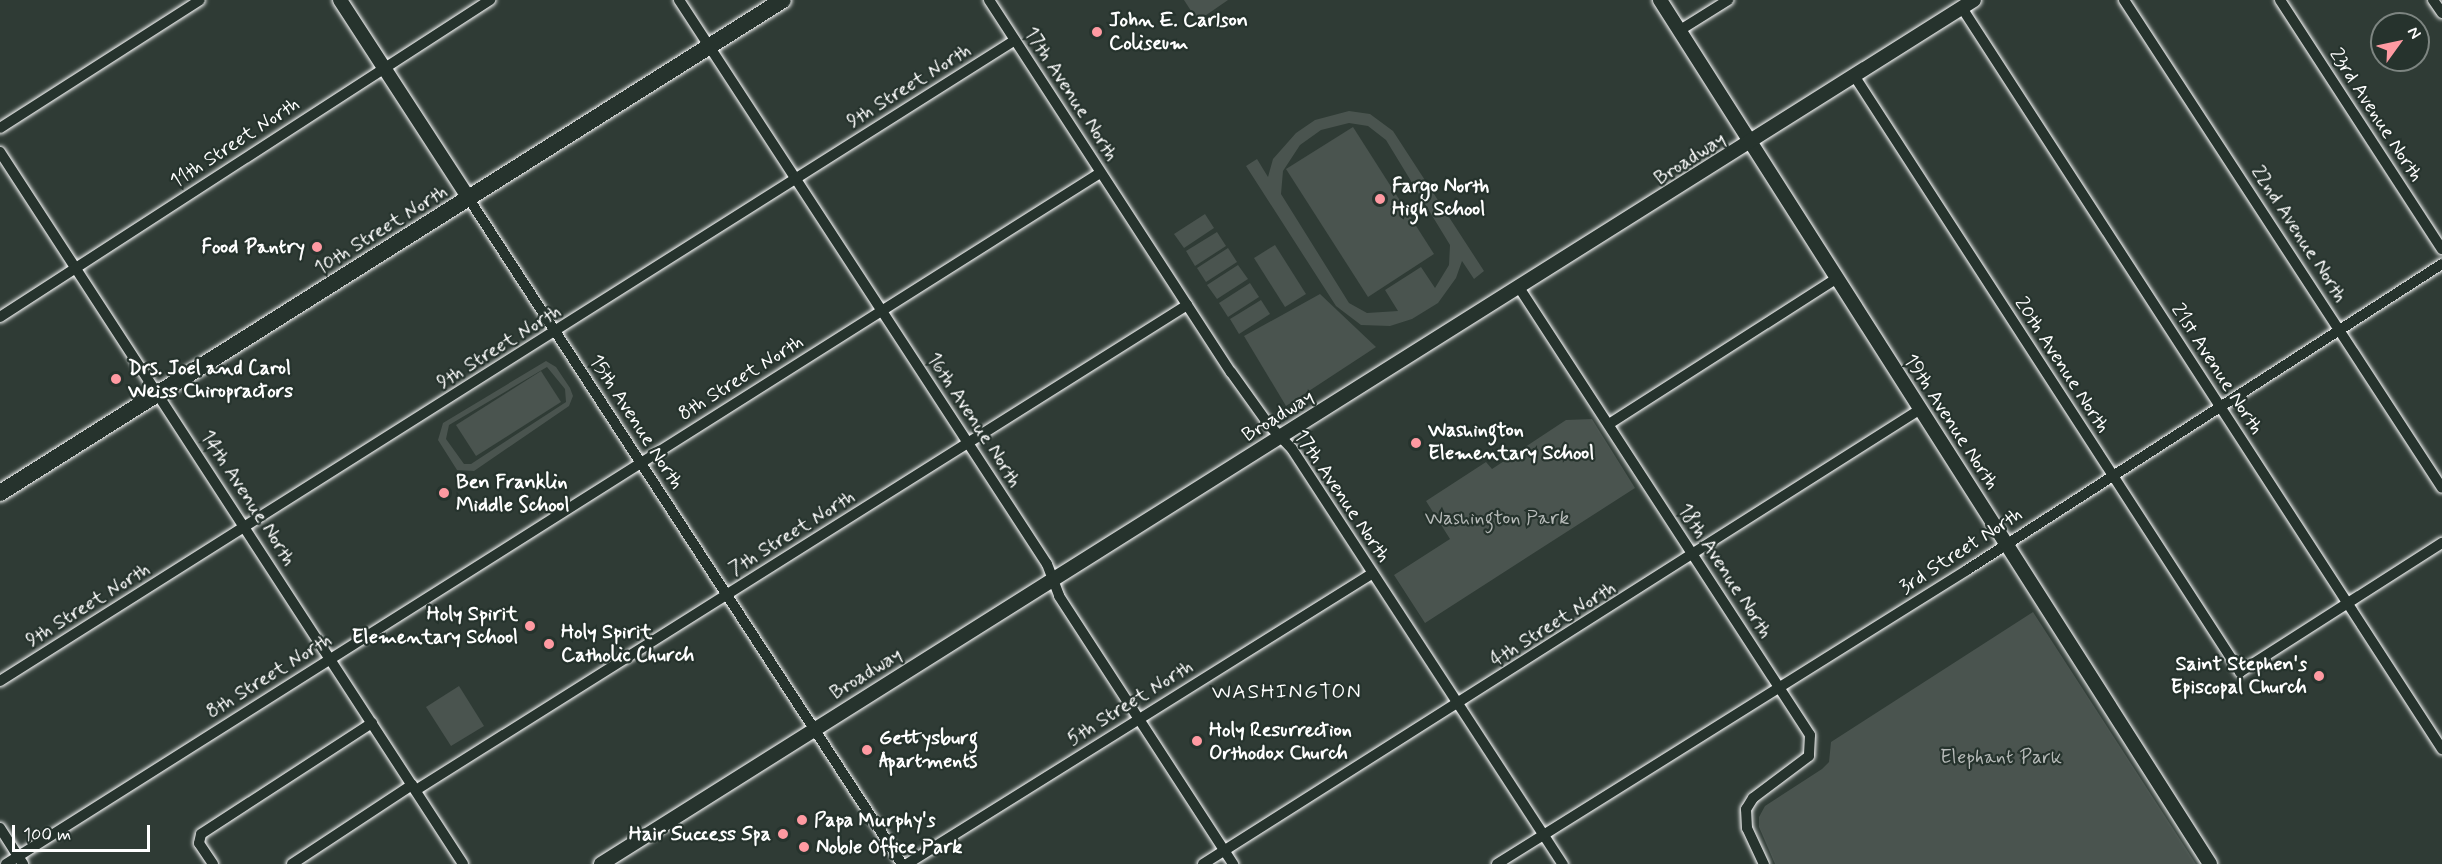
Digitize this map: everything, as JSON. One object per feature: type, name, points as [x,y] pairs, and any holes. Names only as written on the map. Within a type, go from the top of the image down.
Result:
[{"type":"main road","name":"10th Street North","points":[[0,493],[469,200],[783,0]]},
{"type":"street","points":[[0,128],[200,0]]},
{"type":"street","name":"15th Avenue North","points":[[340,0],[902,864]]},
{"type":"street","name":"11th Street North","points":[[0,317],[490,0]]},
{"type":"street","name":"16th Avenue North","points":[[679,0],[1047,564],[1053,582],[1233,864]]},
{"type":"street","name":"17th Avenue North","points":[[990,0],[1231,372],[1281,437],[1373,573],[1563,864]]},
{"type":"street","name":"19th Avenue North","points":[[1660,0],[2210,864]]},
{"type":"street","points":[[1680,30],[1728,0]]},
{"type":"street","name":"22nd Avenue North","points":[[2124,0],[2442,488]]},
{"type":"street","name":"23rd Avenue North","points":[[2280,0],[2442,249]]},
{"type":"street","points":[[2433,0],[2442,13]]},
{"type":"street","name":"Broadway","points":[[601,864],[1520,289],[1968,4]]},
{"type":"street","name":"21st Avenue North","points":[[1968,4],[2218,405],[2442,749]]},
{"type":"street","name":"9th Street North","points":[[0,681],[555,333],[1015,40]]},
{"type":"street","name":"20th Avenue North","points":[[1855,77],[2240,672],[2347,603]]},
{"type":"street","name":"14th Avenue North","points":[[0,152],[75,269],[160,394],[463,864]]},
{"type":"street","name":"8th Street North","points":[[6,864],[21,860],[331,659],[1100,172]]},
{"type":"street","name":"3rd Street North","points":[[1497,864],[2005,544],[2218,405],[2442,264]]},
{"type":"street","points":[[1609,424],[1836,279]]},
{"type":"street","name":"18th Avenue North","points":[[1520,289],[1810,735],[1812,747],[1809,756],[1754,798],[1746,809],[1747,828],[1764,864]]},
{"type":"street","name":"7th Street North","points":[[292,864],[728,594],[1187,305]]},
{"type":"street","name":"4th Street North","points":[[1203,864],[1694,555],[1919,410]]},
{"type":"street","points":[[2347,603],[2442,543]]},
{"type":"street","name":"5th Street North","points":[[907,864],[1373,573]]},
{"type":"street","points":[[213,864],[199,843],[201,834],[372,723]]},
{"type":"street","points":[[0,828],[21,860]]},
{"type":"green space","points":[[1184,0],[1228,0],[1202,18],[1195,17]]},
{"type":"green space","points":[[1349,111],[1370,114],[1393,131],[1484,271],[1474,279],[1462,261],[1456,278],[1438,303],[1412,319],[1390,326],[1361,325],[1336,306],[1246,166],[1257,159],[1268,177],[1273,159],[1296,133],[1315,120]],"holes":[[[1349,123],[1368,126],[1386,140],[1450,245],[1449,265],[1435,288],[1421,267],[1385,290],[1398,311],[1367,313],[1349,303],[1281,194],[1283,171],[1300,145],[1321,130]]]},
{"type":"green space","points":[[1353,127],[1434,254],[1368,297],[1286,169]]},
{"type":"green space","points":[[1205,214],[1214,228],[1184,248],[1174,234]]},
{"type":"green space","points":[[1217,232],[1226,246],[1195,266],[1186,251]]},
{"type":"green space","points":[[1275,245],[1306,294],[1285,307],[1254,258]]},
{"type":"green space","points":[[1228,248],[1237,262],[1206,282],[1197,268]]},
{"type":"green space","points":[[1238,265],[1248,279],[1217,299],[1207,285]]},
{"type":"green space","points":[[1250,283],[1259,297],[1228,317],[1219,303]]},
{"type":"green space","points":[[1320,294],[1376,347],[1286,406],[1244,336]]},
{"type":"green space","points":[[1261,300],[1270,314],[1239,334],[1230,319]]},
{"type":"green space","points":[[546,361],[556,367],[573,396],[569,406],[474,471],[457,470],[438,440],[443,423]],"holes":[[[547,367],[565,389],[566,402],[471,464],[464,464],[446,439],[449,425]]]},
{"type":"green space","points":[[541,371],[561,402],[476,456],[456,425]]},
{"type":"green space","name":"Washington Park","points":[[1592,419],[1635,488],[1425,623],[1394,575],[1450,539],[1426,501],[1486,462],[1492,469],[1566,420]]},
{"type":"green space","name":"Elephant Park","points":[[2033,612],[2196,864],[1775,864],[1759,827],[1759,817],[1765,806],[1822,769],[1829,762],[1831,742]]},
{"type":"green space","points":[[459,686],[484,726],[451,746],[426,707]]},
{"type":"place","name":"John E. Carlson Coliseum","points":[[1097,32]]},
{"type":"place","name":"Fargo North High School","points":[[1380,199]]},
{"type":"place","name":"Food Pantry","points":[[317,247]]},
{"type":"place","name":"Drs. Joel and Carol Weiss Chiropractors","points":[[116,379]]},
{"type":"place","name":"Washington Elementary School","points":[[1416,443]]},
{"type":"place","name":"Ben Franklin Middle School","points":[[444,493]]},
{"type":"place","name":"Holy Spirit Elementary School","points":[[530,626]]},
{"type":"place","name":"Holy Spirit Catholic Church","points":[[549,644]]},
{"type":"place","name":"Saint Stephen's Episcopal Church","points":[[2319,676]]},
{"type":"place","name":"Holy Resurrection Orthodox Church","points":[[1197,741]]},
{"type":"place","name":"Gettysburg Apartments","points":[[867,750]]},
{"type":"place","name":"Papa Murphy's","points":[[802,820]]},
{"type":"place","name":"Hair Success Spa","points":[[783,834]]},
{"type":"place","name":"Noble Office Park","points":[[804,847]]},
{"type":"district","name":"WASHINGTON","points":[[1287,692]]}]
